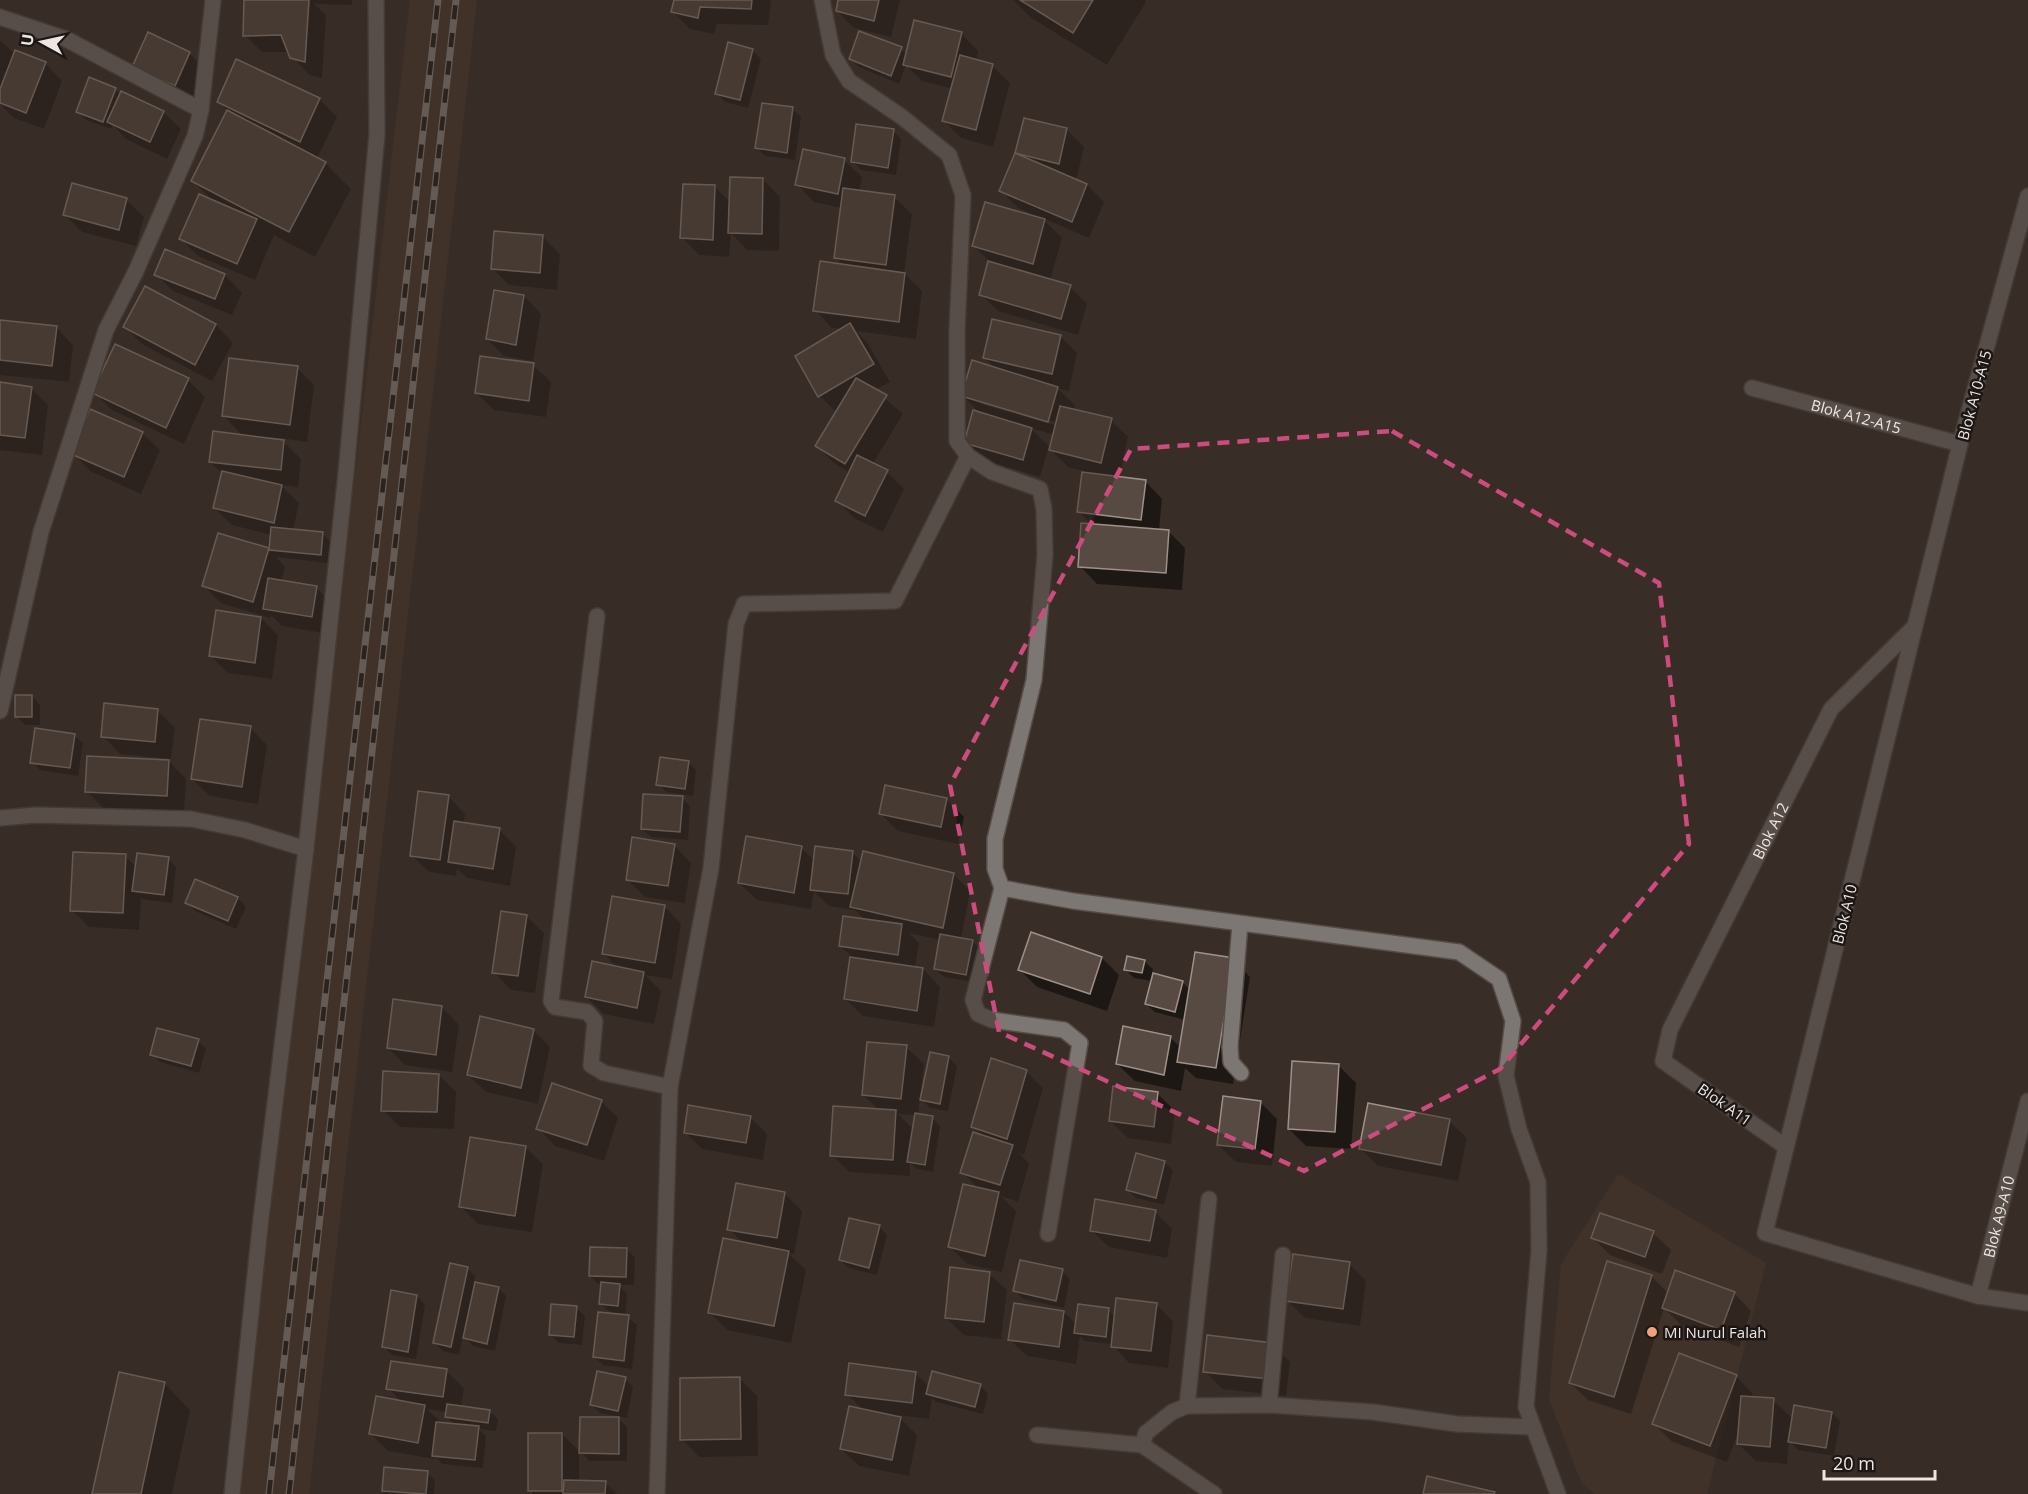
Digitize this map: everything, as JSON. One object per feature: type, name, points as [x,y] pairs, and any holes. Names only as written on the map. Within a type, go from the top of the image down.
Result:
[{"type":"street","points":[[0,711],[42,532],[99,351],[195,136],[201,110],[213,0]]},
{"type":"street","points":[[232,1494],[261,1218],[306,849],[346,473],[377,134],[376,0]]},
{"type":"street","points":[[822,0],[833,55],[849,81],[902,117],[949,155],[963,195],[957,441],[968,456],[992,472],[1040,489],[1044,509],[1045,555],[1034,680],[995,839],[995,869],[1002,888],[973,1000],[978,1014],[992,1020],[1064,1030],[1080,1042],[1048,1234]]},
{"type":"street","points":[[0,17],[66,39],[201,110]]},
{"type":"street","name":"Blok A10-A15","points":[[1924,596],[1960,444],[2028,196]]},
{"type":"street","name":"Blok A12-A15","points":[[1752,388],[1960,444]]},
{"type":"street","points":[[657,1494],[670,1088],[711,868],[736,624],[744,604],[895,601],[968,456]]},
{"type":"street","name":"Blok A10","points":[[1924,596],[1765,1233],[1978,1296]]},
{"type":"street","points":[[597,616],[551,1001],[555,1007],[587,1012],[595,1021],[591,1065],[604,1073],[670,1088]]},
{"type":"street","name":"Blok A12","points":[[1664,1061],[1670,1030],[1832,709],[1915,626]]},
{"type":"street","points":[[0,818],[36,815],[191,819],[245,830],[306,849]]},
{"type":"street","points":[[1002,888],[1073,901],[1459,952],[1500,979],[1514,1021],[1506,1076],[1519,1129],[1538,1182],[1539,1250],[1527,1407],[1558,1494]]},
{"type":"street","points":[[1240,924],[1230,1047],[1231,1062],[1241,1073]]},
{"type":"street","name":"Blok A11","points":[[1664,1061],[1786,1147]]},
{"type":"street","name":"Blok A9-A10","points":[[1978,1296],[2028,1101]]},
{"type":"street","points":[[1187,1406],[1209,1199]]},
{"type":"street","points":[[1269,1405],[1283,1255]]},
{"type":"street","points":[[1978,1296],[2028,1303]]},
{"type":"street","points":[[1142,1445],[1146,1432],[1172,1412],[1187,1406],[1269,1405],[1373,1412],[1448,1423],[1533,1427]]},
{"type":"street","points":[[1037,1435],[1142,1445],[1214,1494]]},
{"type":"highlighted area","points":[[1392,431],[1659,583],[1689,844],[1500,1069],[1304,1171],[999,1032],[950,785],[1131,449]]},
{"type":"shaded area","points":[[410,0],[477,0],[309,1494],[237,1494]]},
{"type":"shaded area","name":"MI Nurul Falah","points":[[1618,1174],[1766,1263],[1707,1494],[1594,1494],[1581,1482],[1549,1399],[1561,1264]]},
{"type":"building","points":[[244,0],[309,0],[305,62],[290,58],[281,35],[243,36]]},
{"type":"building","points":[[674,0],[752,0],[751,9],[700,7],[698,18],[671,12]]},
{"type":"building","points":[[838,0],[879,0],[874,21],[836,11]]},
{"type":"building","points":[[1020,0],[1093,0],[1073,33]]},
{"type":"building","points":[[914,20],[962,32],[951,77],[903,65]]},
{"type":"building","points":[[859,31],[902,47],[891,76],[849,59]]},
{"type":"building","points":[[148,32],[190,52],[175,86],[132,67]]},
{"type":"building","points":[[728,42],[753,49],[740,100],[715,94]]},
{"type":"building","points":[[15,50],[46,62],[26,113],[0,103],[0,89]]},
{"type":"building","points":[[960,55],[993,64],[976,130],[942,121]]},
{"type":"building","points":[[236,59],[320,98],[300,142],[217,102]]},
{"type":"building","points":[[89,77],[116,88],[103,122],[76,112]]},
{"type":"building","points":[[121,91],[164,111],[150,142],[107,122]]},
{"type":"building","points":[[762,103],[793,107],[787,153],[755,148]]},
{"type":"building","points":[[227,110],[326,162],[289,232],[191,181]]},
{"type":"building","points":[[1024,118],[1067,128],[1059,164],[1015,153]]},
{"type":"building","points":[[856,124],[894,129],[888,168],[851,162]]},
{"type":"building","points":[[803,149],[845,158],[838,194],[795,185]]},
{"type":"building","points":[[1015,153],[1087,184],[1072,222],[999,191]]},
{"type":"building","points":[[730,177],[763,178],[762,234],[728,233]]},
{"type":"building","points":[[72,183],[127,198],[119,230],[63,215]]},
{"type":"building","points":[[683,184],[715,185],[713,240],[680,238]]},
{"type":"building","points":[[843,188],[895,195],[886,265],[834,258]]},
{"type":"building","points":[[199,194],[257,219],[237,264],[179,239]]},
{"type":"building","points":[[985,202],[1045,219],[1033,264],[972,246]]},
{"type":"building","points":[[494,231],[543,235],[540,273],[491,269]]},
{"type":"building","points":[[165,249],[225,274],[215,299],[154,275]]},
{"type":"building","points":[[820,261],[905,273],[899,322],[813,311]]},
{"type":"building","points":[[988,261],[1071,285],[1061,319],[979,295]]},
{"type":"building","points":[[145,286],[216,324],[195,365],[123,327]]},
{"type":"building","points":[[494,290],[524,295],[516,345],[486,339]]},
{"type":"building","points":[[992,319],[1061,335],[1052,374],[983,358]]},
{"type":"building","points":[[0,320],[57,326],[52,366],[0,360]]},
{"type":"building","points":[[850,323],[874,364],[818,397],[795,356]]},
{"type":"building","points":[[115,344],[189,378],[166,428],[92,393]]},
{"type":"building","points":[[480,356],[534,363],[529,401],[475,393]]},
{"type":"building","points":[[229,358],[298,366],[290,425],[222,416]]},
{"type":"building","points":[[972,360],[1058,387],[1048,422],[961,396]]},
{"type":"building","points":[[856,378],[887,395],[845,464],[815,446]]},
{"type":"building","points":[[0,382],[32,387],[25,438],[0,435]]},
{"type":"building","points":[[1060,406],[1112,418],[1101,463],[1049,450]]},
{"type":"building","points":[[90,409],[143,432],[124,477],[71,454]]},
{"type":"building","points":[[973,410],[1032,428],[1023,460],[964,443]]},
{"type":"building","points":[[213,431],[284,440],[281,470],[209,462]]},
{"type":"building","points":[[857,455],[888,470],[865,516],[835,501]]},
{"type":"building","points":[[222,471],[282,485],[274,523],[213,508]]},
{"type":"building","points":[[1082,472],[1146,480],[1141,520],[1077,512]]},
{"type":"building","points":[[1081,523],[1169,530],[1166,573],[1078,567]]},
{"type":"building","points":[[271,527],[323,532],[321,555],[269,550]]},
{"type":"building","points":[[218,533],[269,548],[253,602],[202,586]]},
{"type":"building","points":[[268,578],[317,586],[312,617],[263,609]]},
{"type":"building","points":[[216,610],[261,617],[255,663],[209,656]]},
{"type":"building","points":[[15,695],[32,695],[32,717],[15,717]]},
{"type":"building","points":[[104,703],[158,709],[155,742],[101,737]]},
{"type":"building","points":[[200,719],[251,726],[242,787],[191,779]]},
{"type":"building","points":[[35,728],[75,734],[70,768],[30,763]]},
{"type":"building","points":[[87,756],[169,760],[167,796],[85,792]]},
{"type":"building","points":[[660,757],[689,761],[685,789],[656,785]]},
{"type":"building","points":[[885,785],[947,798],[941,827],[879,814]]},
{"type":"building","points":[[418,791],[449,795],[440,860],[410,856]]},
{"type":"building","points":[[643,794],[683,796],[680,832],[641,829]]},
{"type":"building","points":[[454,821],[500,828],[493,869],[448,862]]},
{"type":"building","points":[[746,836],[802,846],[794,893],[738,883]]},
{"type":"building","points":[[632,837],[675,844],[668,886],[626,880]]},
{"type":"building","points":[[815,846],[853,851],[848,894],[810,890]]},
{"type":"building","points":[[863,851],[954,873],[943,928],[850,907]]},
{"type":"building","points":[[73,852],[126,854],[123,913],[70,911]]},
{"type":"building","points":[[137,853],[169,857],[164,895],[132,891]]},
{"type":"building","points":[[195,879],[238,897],[228,921],[185,903]]},
{"type":"building","points":[[612,896],[665,905],[655,963],[602,954]]},
{"type":"building","points":[[501,911],[527,915],[518,976],[492,973]]},
{"type":"building","points":[[843,916],[902,924],[898,955],[839,946]]},
{"type":"building","points":[[1031,932],[1102,957],[1090,994],[1018,970]]},
{"type":"building","points":[[940,934],[973,940],[966,975],[934,969]]},
{"type":"building","points":[[1195,952],[1234,958],[1216,1068],[1177,1062]]},
{"type":"building","points":[[1127,956],[1145,960],[1142,973],[1124,970]]},
{"type":"building","points":[[850,957],[923,968],[917,1011],[844,999]]},
{"type":"building","points":[[592,961],[644,972],[637,1008],[585,997]]},
{"type":"building","points":[[1153,973],[1183,981],[1175,1012],[1145,1004]]},
{"type":"building","points":[[393,999],[442,1006],[436,1055],[387,1048]]},
{"type":"building","points":[[480,1016],[534,1029],[521,1088],[467,1075]]},
{"type":"building","points":[[1123,1026],[1171,1036],[1164,1075],[1116,1064]]},
{"type":"building","points":[[157,1028],[199,1039],[191,1066],[150,1055]]},
{"type":"building","points":[[867,1042],[907,1045],[901,1099],[862,1095]]},
{"type":"building","points":[[930,1052],[949,1056],[940,1104],[920,1100]]},
{"type":"building","points":[[991,1058],[1027,1070],[1007,1139],[971,1127]]},
{"type":"building","points":[[1292,1061],[1339,1064],[1335,1132],[1288,1129]]},
{"type":"building","points":[[383,1071],[439,1074],[437,1112],[381,1111]]},
{"type":"building","points":[[552,1083],[602,1100],[587,1145],[536,1129]]},
{"type":"building","points":[[1113,1086],[1158,1092],[1154,1127],[1109,1121]]},
{"type":"building","points":[[1223,1096],[1261,1101],[1255,1149],[1217,1145]]},
{"type":"building","points":[[1368,1103],[1450,1119],[1441,1165],[1359,1149]]},
{"type":"building","points":[[688,1105],[751,1116],[746,1143],[684,1133]]},
{"type":"building","points":[[833,1106],[896,1110],[893,1160],[830,1156]]},
{"type":"building","points":[[915,1113],[933,1116],[925,1165],[907,1162]]},
{"type":"building","points":[[973,1132],[1013,1145],[1000,1185],[960,1173]]},
{"type":"building","points":[[470,1137],[526,1146],[515,1216],[459,1207]]},
{"type":"building","points":[[1136,1153],[1165,1161],[1156,1198],[1126,1190]]},
{"type":"building","points":[[736,1183],[785,1192],[777,1238],[727,1230]]},
{"type":"building","points":[[963,1184],[999,1192],[985,1256],[948,1247]]},
{"type":"building","points":[[1095,1199],[1156,1210],[1150,1241],[1090,1231]]},
{"type":"building","points":[[1600,1213],[1654,1231],[1645,1257],[1591,1238]]},
{"type":"building","points":[[849,1218],[880,1225],[869,1268],[839,1260]]},
{"type":"building","points":[[723,1238],[789,1251],[774,1326],[708,1313]]},
{"type":"building","points":[[590,1247],[627,1248],[626,1277],[589,1276]]},
{"type":"building","points":[[1293,1254],[1350,1262],[1343,1309],[1286,1301]]},
{"type":"building","points":[[1020,1260],[1063,1269],[1056,1301],[1013,1291]]},
{"type":"building","points":[[1607,1261],[1652,1275],[1614,1397],[1569,1383]]},
{"type":"building","points":[[450,1263],[468,1267],[451,1347],[433,1343]]},
{"type":"building","points":[[950,1267],[990,1272],[984,1322],[945,1318]]},
{"type":"building","points":[[1675,1270],[1735,1292],[1721,1330],[1662,1308]]},
{"type":"building","points":[[475,1282],[499,1287],[487,1344],[463,1338]]},
{"type":"building","points":[[601,1282],[620,1284],[618,1306],[599,1304]]},
{"type":"building","points":[[391,1290],[417,1295],[408,1352],[382,1347]]},
{"type":"building","points":[[1116,1298],[1157,1303],[1151,1351],[1111,1347]]},
{"type":"building","points":[[1014,1303],[1064,1311],[1059,1347],[1008,1340]]},
{"type":"building","points":[[551,1304],[577,1306],[574,1337],[549,1335]]},
{"type":"building","points":[[1078,1304],[1109,1308],[1106,1337],[1074,1333]]},
{"type":"building","points":[[598,1312],[629,1315],[624,1361],[593,1357]]},
{"type":"building","points":[[1207,1335],[1273,1343],[1269,1379],[1203,1372]]},
{"type":"building","points":[[1679,1353],[1737,1375],[1710,1446],[1652,1424]]},
{"type":"building","points":[[391,1361],[447,1369],[443,1397],[386,1389]]},
{"type":"building","points":[[849,1363],[916,1372],[912,1403],[845,1395]]},
{"type":"building","points":[[597,1371],[626,1377],[618,1411],[590,1405]]},
{"type":"building","points":[[932,1371],[981,1384],[975,1407],[926,1394]]},
{"type":"building","points":[[119,1372],[165,1382],[141,1494],[92,1494]]},
{"type":"building","points":[[740,1377],[741,1439],[680,1440],[680,1378]]},
{"type":"building","points":[[376,1396],[425,1405],[418,1443],[369,1434]]},
{"type":"building","points":[[1741,1396],[1774,1398],[1770,1447],[1737,1444]]},
{"type":"building","points":[[447,1404],[490,1410],[488,1423],[445,1417]]},
{"type":"building","points":[[1794,1405],[1832,1412],[1826,1448],[1788,1442]]},
{"type":"building","points":[[849,1406],[901,1417],[892,1460],[840,1449]]},
{"type":"building","points":[[580,1417],[619,1417],[619,1454],[579,1453]]},
{"type":"building","points":[[436,1422],[479,1426],[475,1460],[432,1456]]},
{"type":"building","points":[[528,1433],[562,1433],[562,1491],[528,1491]]},
{"type":"building","points":[[384,1467],[428,1471],[426,1494],[382,1491]]},
{"type":"building","points":[[1427,1476],[1495,1492],[1494,1494],[1423,1494]]},
{"type":"building","points":[[564,1480],[606,1481],[605,1494],[563,1494]]},
{"type":"railway","points":[[269,1494],[438,0]]},
{"type":"railway","points":[[289,1494],[456,0]]},
{"type":"place","name":"MI Nurul Falah","points":[[1652,1332]]}]
